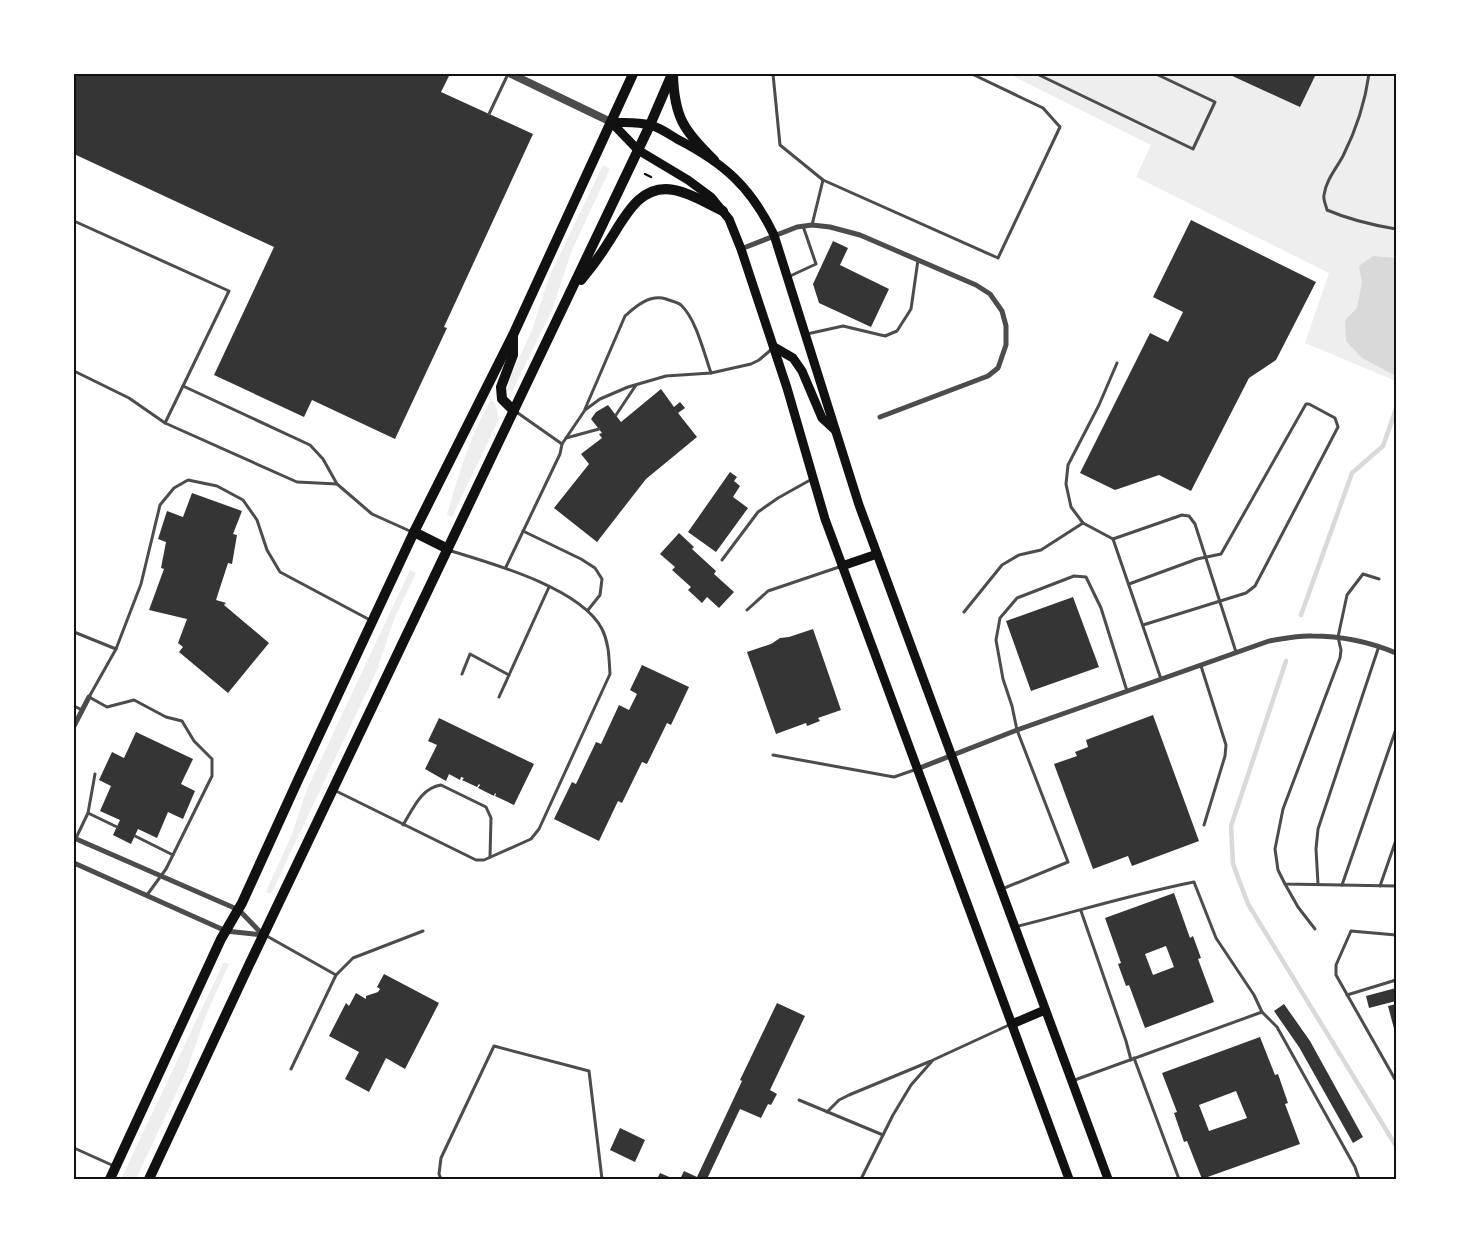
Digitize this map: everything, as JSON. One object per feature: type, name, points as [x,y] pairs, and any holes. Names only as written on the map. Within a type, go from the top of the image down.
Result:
[{"type":"main road","points":[[110,1179],[221,939],[239,910],[414,532],[513,335],[632,74]]},
{"type":"main road","points":[[149,1179],[673,74]]},
{"type":"main road","points":[[673,74],[677,105],[685,128],[714,160],[747,189],[763,212],[774,235],[859,505],[1108,1179]]},
{"type":"main road","points":[[611,122],[650,125],[714,160]]},
{"type":"main road","points":[[611,122],[638,150],[688,180],[711,197],[728,219],[741,249],[787,388],[812,479],[842,566],[1069,1179]]},
{"type":"main road","points":[[570,292],[591,268],[637,200],[644,195],[664,188],[673,189],[684,192],[723,212]]},
{"type":"main road","points":[[513,335],[513,355],[501,386],[502,399],[514,410]]},
{"type":"main road","points":[[774,348],[793,358],[802,371],[822,418],[837,432]]},
{"type":"main road","points":[[414,532],[448,549]]},
{"type":"main road","points":[[842,566],[877,554]]},
{"type":"main road","points":[[1012,1024],[1046,1010]]},
{"type":"street","points":[[509,74],[611,122]]},
{"type":"street","points":[[741,249],[774,235],[803,226],[830,227],[860,235],[976,285],[990,294],[1002,311],[1006,326],[1006,345],[998,368],[988,376],[880,417]]},
{"type":"street","points":[[917,769],[1017,730],[1269,641],[1310,635],[1338,637],[1379,646],[1396,652]]},
{"type":"street","points":[[74,726],[89,697]]},
{"type":"street","points":[[75,838],[239,910],[264,935]]},
{"type":"street","points":[[74,863],[226,931],[264,935]]},
{"type":"lane","points":[[489,114],[509,74]]},
{"type":"lane","points":[[773,74],[780,145],[823,180],[998,258],[1060,127],[1043,108],[972,74]]},
{"type":"lane","points":[[1037,74],[1193,149],[1215,102],[1156,74]]},
{"type":"lane","points":[[1369,74],[1366,97],[1355,128],[1342,157],[1327,183],[1323,198],[1327,210],[1359,222],[1396,230]]},
{"type":"lane","points":[[812,225],[823,180]]},
{"type":"lane","points":[[74,222],[229,291],[165,423]]},
{"type":"lane","points":[[788,277],[816,264],[803,226]]},
{"type":"lane","points":[[806,334],[843,326],[885,336],[897,331],[912,309],[918,260]]},
{"type":"lane","points":[[506,568],[560,454],[562,444],[585,410],[625,316],[645,301],[661,297],[680,303],[690,318],[711,373]]},
{"type":"lane","points":[[585,410],[600,399],[637,384],[666,376],[711,373],[751,364],[774,348]]},
{"type":"lane","points":[[1117,363],[1068,465],[1066,484],[1071,507],[1083,523],[1113,540],[1161,679]]},
{"type":"lane","points":[[74,371],[130,398],[165,423],[297,482],[337,484]]},
{"type":"lane","points":[[616,415],[637,384]]},
{"type":"lane","points":[[183,386],[310,445],[324,459],[337,484],[372,514],[414,532]]},
{"type":"lane","points":[[1129,584],[1206,557],[1220,554],[1306,404],[1335,418],[1338,427],[1254,586],[1246,593],[1142,625]]},
{"type":"lane","points":[[514,410],[562,444]]},
{"type":"lane","points":[[566,438],[599,429]]},
{"type":"lane","points":[[722,560],[758,512],[778,498],[812,479]]},
{"type":"lane","points":[[147,896],[173,854],[212,776],[212,759],[194,741],[182,721],[166,717],[134,700],[107,707],[89,697],[116,650],[142,584],[160,505],[174,488],[188,480],[218,486],[243,500],[257,520],[267,550],[280,572],[372,622]]},
{"type":"lane","points":[[1113,540],[1182,515],[1188,516],[1195,524],[1236,652]]},
{"type":"lane","points":[[964,612],[1002,565],[1019,555],[1041,550],[1083,523]]},
{"type":"lane","points":[[523,531],[581,559],[595,568],[602,579],[600,595],[588,610]]},
{"type":"lane","points":[[333,790],[476,860],[484,860],[531,839],[539,828],[610,674],[609,650],[602,629],[588,610],[570,596],[506,568],[448,549]]},
{"type":"lane","points":[[748,610],[768,591],[842,566]]},
{"type":"lane","points":[[1315,929],[1298,907],[1278,870],[1275,849],[1283,809],[1340,658],[1341,650],[1338,637],[1347,595],[1363,574],[1379,579]]},
{"type":"lane","points":[[1001,890],[1068,862],[1017,730],[996,640],[1000,618],[1017,598],[1074,576],[1086,577],[1101,608],[1127,692]]},
{"type":"lane","points":[[499,697],[549,587]]},
{"type":"lane","points":[[74,632],[116,650]]},
{"type":"lane","points":[[1318,884],[1316,849],[1318,829],[1379,646]]},
{"type":"lane","points":[[462,674],[470,654],[509,675]]},
{"type":"lane","points":[[1201,665],[1226,745],[1225,756],[1204,825]]},
{"type":"lane","points":[[74,706],[82,710]]},
{"type":"lane","points":[[1342,885],[1396,729]]},
{"type":"lane","points":[[773,756],[894,777],[917,769]]},
{"type":"lane","points":[[75,838],[88,813],[95,774]]},
{"type":"lane","points":[[404,825],[420,796],[434,786],[441,785],[486,808],[491,818],[490,857]]},
{"type":"lane","points":[[88,813],[117,827]]},
{"type":"lane","points":[[135,836],[173,854]]},
{"type":"lane","points":[[1380,886],[1396,840]]},
{"type":"lane","points":[[1015,927],[1081,911],[1150,891],[1194,882],[1216,938],[1254,994],[1262,1012],[1277,1027],[1355,1167],[1359,1179]]},
{"type":"lane","points":[[1285,884],[1396,886]]},
{"type":"lane","points":[[1081,911],[1126,1041],[1179,1179]]},
{"type":"lane","points":[[291,1069],[336,975],[353,958],[423,931]]},
{"type":"lane","points":[[1396,935],[1351,931],[1336,965],[1336,975],[1396,1081]]},
{"type":"lane","points":[[264,935],[336,975]]},
{"type":"lane","points":[[1347,994],[1396,980]]},
{"type":"lane","points":[[1072,1081],[1262,1012]]},
{"type":"lane","points":[[827,1112],[839,1100],[849,1095],[1012,1024]]},
{"type":"lane","points":[[441,1179],[439,1174],[441,1158],[494,1046],[589,1071],[602,1179]]},
{"type":"lane","points":[[861,1179],[882,1135],[911,1085],[933,1060]]},
{"type":"lane","points":[[799,1100],[882,1135]]},
{"type":"lane","points":[[74,1148],[116,1167]]},
{"type":"path","points":[[645,174],[652,177]]},
{"type":"shaded area","points":[[1009,74],[1396,74],[1396,381],[1305,343],[1329,273],[1136,177],[1151,145]]},
{"type":"shaded area","points":[[603,165],[610,169],[572,250],[552,310],[512,392],[507,390],[509,380],[532,330],[549,277]]},
{"type":"shaded area","points":[[1373,256],[1396,258],[1396,376],[1362,358],[1346,341],[1345,320],[1357,308],[1362,282],[1359,266]]},
{"type":"shaded area","points":[[491,400],[495,403],[499,419],[452,517],[447,515],[460,471],[477,427]]},
{"type":"shaded area","points":[[410,570],[416,573],[394,619],[377,670],[271,894],[266,892],[292,834],[307,789]]},
{"type":"shaded area","points":[[224,962],[229,964],[206,1015],[187,1070],[136,1179],[121,1179]]},
{"type":"building","points":[[74,74],[450,74],[441,92],[533,134],[444,327],[447,328],[395,439],[312,400],[304,417],[214,375],[274,247],[74,154]]},
{"type":"building","points":[[1228,74],[1316,74],[1300,107]]},
{"type":"building","points":[[1191,220],[1316,282],[1276,360],[1249,378],[1191,491],[1159,475],[1115,490],[1080,473],[1150,333],[1168,342],[1183,312],[1153,297]]},
{"type":"building","points":[[833,241],[848,248],[840,265],[889,289],[871,327],[819,303],[813,284]]},
{"type":"building","points":[[661,389],[674,407],[680,402],[685,408],[678,413],[697,437],[646,479],[597,542],[554,508],[589,464],[581,454],[602,438],[599,434],[602,433],[591,419],[596,412],[608,405],[621,422]]},
{"type":"building","points":[[730,472],[737,477],[734,481],[740,486],[733,497],[748,508],[716,552],[688,532]]},
{"type":"building","points":[[192,493],[242,511],[233,534],[237,535],[232,564],[228,563],[216,600],[226,603],[224,605],[269,643],[228,693],[179,652],[183,647],[178,643],[187,619],[149,610],[164,569],[161,568],[166,542],[158,539],[167,511],[183,517]]},
{"type":"building","points":[[679,533],[694,547],[692,549],[716,571],[714,574],[734,592],[719,608],[707,597],[702,603],[688,590],[691,587],[672,570],[675,567],[660,554]]},
{"type":"building","points":[[1073,597],[1099,667],[1031,691],[1006,621]]},
{"type":"building","points":[[813,629],[841,710],[818,718],[820,721],[807,726],[806,723],[776,734],[747,652],[771,644],[780,638]]},
{"type":"building","points":[[642,665],[689,687],[671,725],[667,723],[647,764],[642,762],[622,803],[618,801],[599,841],[554,819],[572,782],[576,784],[596,742],[601,744],[619,705],[629,710],[637,694],[630,690]]},
{"type":"building","points":[[1153,715],[1199,841],[1132,866],[1128,856],[1093,869],[1054,764],[1077,756],[1075,752],[1088,747],[1086,740]]},
{"type":"building","points":[[439,718],[534,764],[514,805],[495,796],[495,793],[494,796],[478,788],[479,784],[477,787],[462,780],[464,778],[461,777],[460,780],[449,774],[446,781],[425,769],[437,745],[428,741]]},
{"type":"building","points":[[136,732],[193,759],[181,784],[195,791],[183,819],[168,812],[157,838],[138,829],[131,844],[113,835],[120,820],[100,811],[111,786],[99,780],[112,752],[124,758]]},
{"type":"building","points":[[1174,893],[1190,938],[1193,936],[1201,958],[1198,959],[1214,1002],[1145,1028],[1129,985],[1126,986],[1118,964],[1121,963],[1105,918]],"holes":[[[1166,946],[1174,967],[1153,975],[1145,954]]]},
{"type":"building","points":[[384,974],[439,1003],[405,1069],[386,1058],[369,1092],[345,1079],[359,1052],[329,1036],[346,1003],[349,1006],[356,993],[366,999],[366,996],[378,992],[380,989],[377,987]]},
{"type":"building","points":[[1396,988],[1396,1001],[1369,1008],[1366,996]]},
{"type":"building","points":[[777,1003],[805,1016],[770,1090],[777,1094],[771,1105],[768,1104],[761,1118],[740,1109],[707,1179],[680,1179],[684,1171],[697,1177]]},
{"type":"building","points":[[1284,1004],[1310,1041],[1363,1137],[1353,1143],[1299,1047],[1274,1011]]},
{"type":"building","points":[[1396,1004],[1396,1036],[1388,1006]]},
{"type":"building","points":[[1260,1037],[1275,1075],[1278,1074],[1288,1103],[1285,1104],[1300,1144],[1202,1179],[1187,1141],[1184,1142],[1174,1113],[1177,1112],[1162,1073]],"holes":[[[1236,1091],[1247,1118],[1209,1131],[1199,1105]]]},
{"type":"building","points":[[620,1128],[645,1140],[635,1162],[610,1150]]},
{"type":"building","points":[[660,1173],[674,1179],[657,1179]]},
{"type":"waterway","points":[[1301,615],[1352,473],[1383,446],[1396,409]]},
{"type":"waterway","points":[[1286,661],[1231,826],[1233,864],[1248,904],[1396,1146]]}]
